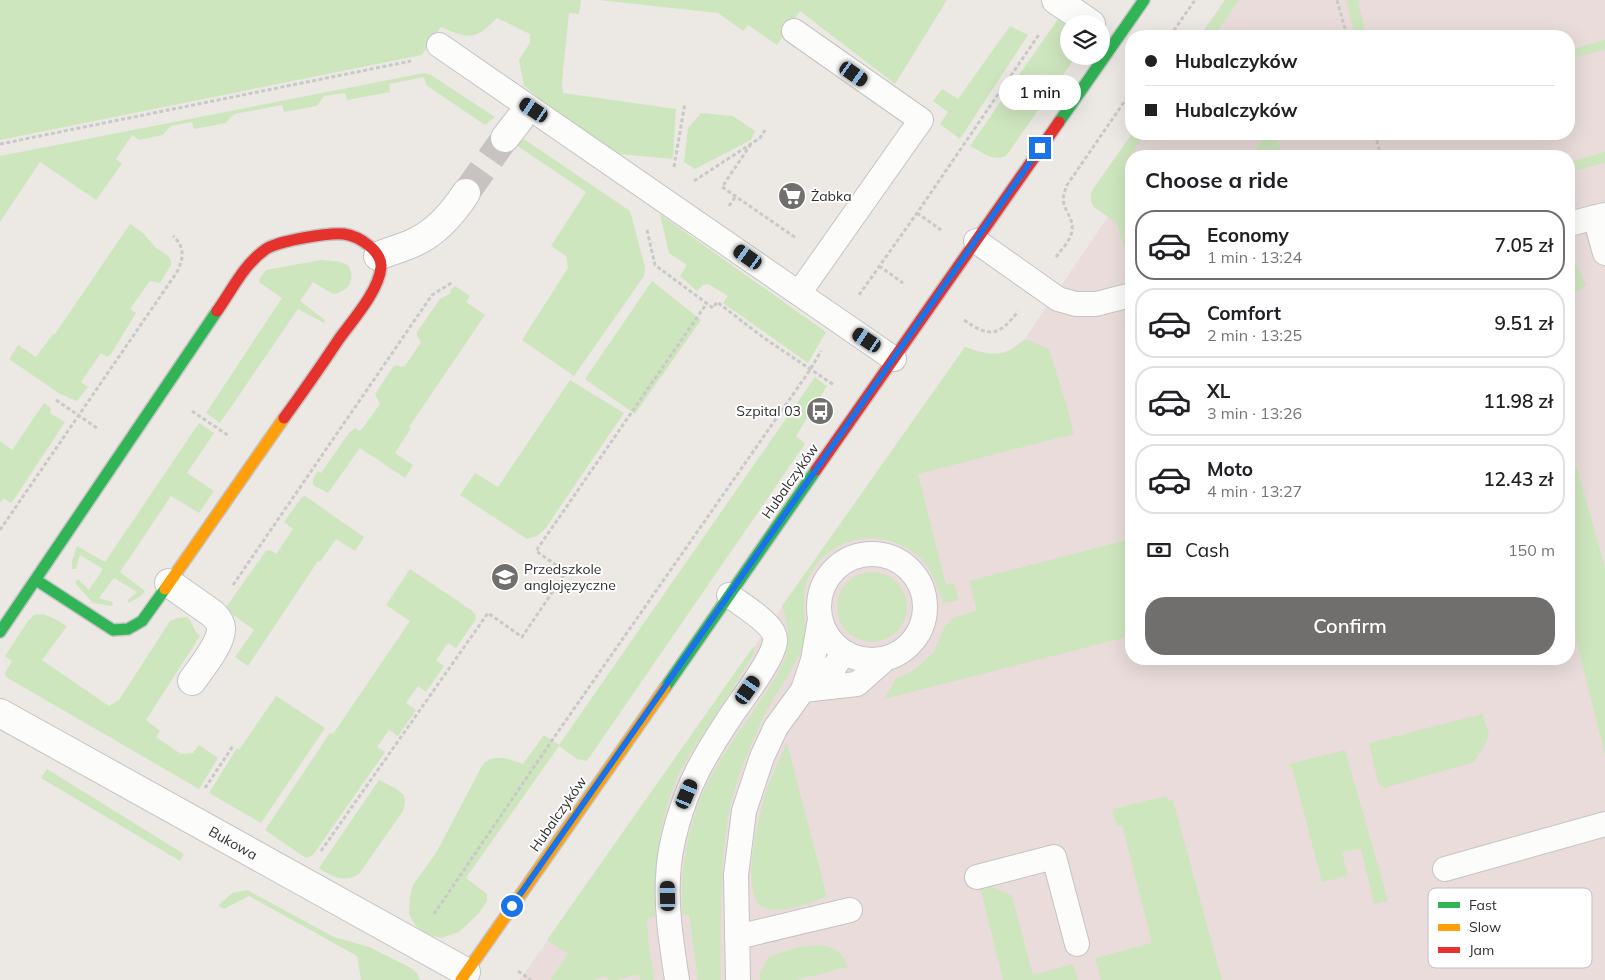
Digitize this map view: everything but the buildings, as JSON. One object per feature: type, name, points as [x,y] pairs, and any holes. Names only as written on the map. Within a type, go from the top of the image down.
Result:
[{"type":"street","points":[[1056,0],[1078,15]]},
{"type":"street","name":"Hubalczyków","points":[[1110,34],[1144,0]]},
{"type":"street","name":"Hubalczyków","points":[[464,976],[976,241],[1089,65]]},
{"type":"street","points":[[378,256],[415,242],[434,231],[457,207],[466,193]]},
{"type":"street","points":[[0,632],[249,264],[259,254],[277,243],[344,234],[359,239],[370,247],[378,256],[381,265],[377,282],[370,294],[142,621],[128,629],[113,630],[36,580]]},
{"type":"street","points":[[169,584],[214,614],[222,627],[220,638],[192,680]]},
{"type":"street","name":"Bukowa","points":[[0,713],[414,944],[464,976]]},
{"type":"lane","points":[[794,31],[921,120],[799,294]]},
{"type":"lane","points":[[440,45],[894,358]]},
{"type":"lane","points":[[1575,222],[1600,216],[1605,253]]},
{"type":"lane","points":[[976,241],[1058,299],[1076,304],[1096,304],[1125,297]]},
{"type":"lane","points":[[738,980],[736,875],[744,811],[762,757],[776,727],[803,690],[813,660],[820,619],[819,598],[827,578],[842,563],[861,554],[882,554],[902,562],[916,576],[925,595],[926,616],[918,636],[904,651],[884,660],[857,684],[803,690]]},
{"type":"lane","points":[[677,980],[668,916],[668,877],[680,818],[687,794],[697,771],[772,653],[775,641],[775,633],[768,625],[729,595]]},
{"type":"lane","points":[[820,619],[828,638],[843,653],[863,660],[884,660]]},
{"type":"lane","points":[[803,690],[832,671],[843,653]]},
{"type":"lane","points":[[1445,869],[1605,824]]},
{"type":"lane","points":[[977,876],[1054,857],[1077,944]]},
{"type":"lane","points":[[737,937],[850,910]]},
{"type":"path","points":[[1174,30],[1195,0]]},
{"type":"path","points":[[1338,0],[1346,30]]},
{"type":"path","points":[[854,301],[917,213],[1040,32]]},
{"type":"path","points":[[0,144],[421,59]]},
{"type":"path","points":[[1054,259],[1070,238],[1073,229],[1072,220],[1063,203],[1067,185],[1125,101]]},
{"type":"path","points":[[680,171],[674,167],[684,103]]},
{"type":"path","points":[[694,181],[760,138],[766,130]]},
{"type":"path","points":[[751,144],[722,187],[798,240]]},
{"type":"path","points":[[687,176],[694,181],[698,188]]},
{"type":"path","points":[[917,213],[943,232]]},
{"type":"path","points":[[645,223],[655,265],[713,308],[717,302],[810,370]]},
{"type":"path","points":[[0,530],[177,272],[182,252],[179,242],[173,236]]},
{"type":"path","points":[[879,266],[904,283]]},
{"type":"path","points":[[214,614],[432,295],[453,282]]},
{"type":"path","points":[[317,857],[488,613],[522,637],[566,572],[536,551],[707,303]]},
{"type":"path","points":[[414,944],[555,736],[810,370],[825,344]]},
{"type":"path","points":[[163,392],[236,441]]},
{"type":"path","points":[[56,400],[125,447]]},
{"type":"path","points":[[203,792],[233,746]]},
{"type":"path","points":[[518,971],[531,980]]},
{"type":"shaded area","points":[[1225,0],[1605,0],[1605,980],[520,980],[965,347],[986,354],[998,354],[1006,353],[1024,340],[1108,217],[1094,207],[1091,201],[1093,189],[1128,140],[1575,140],[1575,30],[1204,30]]},
{"type":"green space","points":[[0,0],[581,0],[579,14],[569,13],[562,81],[563,93],[676,109],[673,159],[607,153],[524,86],[519,60],[530,43],[530,34],[497,18],[483,31],[471,36],[459,34],[441,27],[422,55],[0,140]]},
{"type":"green space","points":[[598,0],[947,0],[895,84],[800,11],[777,45],[748,25],[743,31],[718,13]]},
{"type":"green space","points":[[1225,0],[1239,0],[1218,30],[1204,30]]},
{"type":"green space","points":[[1346,0],[1362,0],[1358,1],[1365,30],[1354,30]]},
{"type":"green space","points":[[1058,19],[1060,21],[1060,65],[1070,65],[1006,156],[1001,158],[992,157],[970,146]]},
{"type":"green space","points":[[1010,26],[1028,35],[960,139],[940,124],[948,112],[933,101],[942,89],[958,99]]},
{"type":"green space","points":[[1605,40],[1605,50],[1575,58],[1575,48]]},
{"type":"green space","points":[[424,73],[431,75],[495,117],[485,125],[426,85],[424,77],[389,84],[390,92],[347,100],[345,93],[324,96],[317,106],[284,112],[282,105],[234,114],[226,123],[194,129],[192,122],[171,126],[163,135],[139,140],[132,135],[116,159],[122,164],[96,200],[40,162],[0,222],[0,156]]},
{"type":"green space","points":[[701,113],[733,116],[755,131],[751,140],[695,169],[684,162],[688,128]]},
{"type":"green space","points":[[524,139],[630,211],[645,267],[644,276],[574,376],[522,340],[568,268],[566,256],[551,246],[586,192],[516,145]]},
{"type":"green space","points":[[1128,140],[1142,140],[1135,150],[1125,150],[1125,250],[1118,226],[1094,207],[1091,201],[1093,189]]},
{"type":"green space","points":[[1263,140],[1278,140],[1280,150],[1255,150]]},
{"type":"green space","points":[[1605,152],[1605,163],[1575,170],[1575,160]]},
{"type":"green space","points":[[660,214],[826,332],[808,363],[723,303],[728,296],[708,284],[703,285],[697,291],[680,276],[687,265],[669,253]]},
{"type":"green space","points":[[130,224],[143,233],[156,248],[168,256],[171,265],[160,283],[150,281],[130,309],[136,313],[111,354],[107,357],[101,353],[81,382],[88,387],[77,401],[60,394],[9,359],[18,345],[36,357],[53,334],[55,334]]},
{"type":"green space","points":[[321,260],[348,265],[351,270],[349,285],[344,290],[333,294],[313,282],[300,301],[325,320],[324,323],[298,309],[220,423],[206,413],[282,298],[259,282],[260,278],[266,270]]},
{"type":"green space","points":[[1575,263],[1586,285],[1575,292]]},
{"type":"green space","points":[[652,281],[701,320],[635,414],[585,379]]},
{"type":"green space","points":[[455,286],[470,296],[466,302],[485,315],[409,427],[411,428],[395,453],[413,465],[405,478],[360,448],[328,493],[313,485],[313,479],[318,471],[321,473],[349,433],[355,428],[359,431],[362,429],[380,404],[375,394],[393,367],[397,365],[405,366],[421,342],[417,332],[440,299],[451,293],[450,290]]},
{"type":"green space","points":[[1024,340],[1049,349],[1074,434],[918,474],[946,585],[954,583],[959,600],[943,603],[935,580],[925,562],[909,549],[886,540],[873,538],[847,542],[824,556],[815,566],[805,590],[803,645],[759,726],[739,777],[729,811],[723,863],[721,980],[698,980],[689,915],[683,915],[682,899],[684,863],[691,827],[710,778],[783,663],[787,652],[788,638],[786,618],[782,606],[965,347],[996,354],[1009,350]]},
{"type":"green space","points":[[815,377],[827,386],[796,436],[805,444],[589,758],[586,761],[577,759],[559,746],[466,878],[487,894],[487,901],[479,913],[459,932],[441,938],[426,934],[415,925],[409,914],[413,885],[436,853],[483,764],[497,758],[523,764],[544,735],[559,745]]},
{"type":"green space","points":[[570,380],[624,413],[545,529],[537,536],[527,539],[460,495],[475,473],[498,487]]},
{"type":"green space","points":[[44,403],[51,408],[50,413],[65,422],[13,501],[10,503],[4,498],[0,503],[0,441],[12,450]]},
{"type":"green space","points":[[199,423],[214,433],[187,473],[214,491],[199,513],[171,496],[120,572],[145,591],[142,595],[129,603],[127,601],[137,592],[114,578],[99,598],[113,602],[112,606],[93,603],[75,583],[78,579],[89,590],[103,569],[80,555],[76,569],[72,569],[72,561],[77,546],[105,562]]},
{"type":"green space","points":[[1577,467],[1605,568],[1605,755],[1575,636],[1575,468]]},
{"type":"green space","points":[[305,496],[364,537],[355,551],[336,539],[320,562],[318,561],[248,666],[235,657],[254,630],[228,611],[226,607],[266,551],[270,550],[276,554],[293,529],[284,522],[302,497]]},
{"type":"green space","points":[[1125,541],[1125,638],[884,699],[897,678],[913,671],[933,653],[945,626],[955,617],[977,611],[969,581]]},
{"type":"green space","points":[[410,569],[471,610],[475,614],[476,619],[456,648],[448,643],[436,660],[444,666],[426,692],[418,686],[406,703],[416,710],[398,736],[389,730],[377,747],[385,752],[313,855],[306,858],[265,830],[330,733],[333,734],[410,621],[386,605]]},
{"type":"green space","points":[[872,572],[885,575],[897,582],[904,594],[907,607],[904,620],[897,632],[885,639],[872,642],[859,639],[847,632],[840,620],[837,607],[840,594],[847,582],[859,575]]},
{"type":"green space","points":[[43,614],[67,626],[42,660],[109,706],[119,700],[170,621],[187,617],[189,619],[200,636],[146,720],[160,731],[156,737],[181,754],[193,753],[199,745],[218,758],[199,789],[6,677],[5,673],[12,661],[5,656],[28,621],[34,615]]},
{"type":"green space","points":[[753,647],[755,652],[687,760],[671,794],[659,846],[655,882],[655,917],[647,918],[654,980],[640,980],[639,974],[616,980],[608,980],[607,976],[592,980],[550,980],[568,954],[547,940]]},
{"type":"green space","points":[[276,696],[325,728],[261,823],[209,793],[237,748],[239,750]]},
{"type":"green space","points":[[1482,714],[1489,733],[1486,743],[1474,762],[1384,788],[1378,783],[1369,743]]},
{"type":"green space","points":[[787,743],[827,897],[794,908],[776,910],[761,906],[755,898],[752,885],[753,852],[766,792]]},
{"type":"green space","points":[[1345,750],[1388,900],[1374,904],[1361,849],[1342,852],[1348,876],[1322,882],[1292,767],[1289,767],[1289,764]]},
{"type":"green space","points":[[47,769],[184,854],[180,861],[41,778]]},
{"type":"green space","points":[[379,780],[404,795],[403,811],[359,874],[354,877],[338,878],[319,868]]},
{"type":"green space","points":[[1166,796],[1168,801],[1173,800],[1222,980],[1101,980],[1095,958],[1152,943],[1122,825],[1117,826],[1112,809]]},
{"type":"green space","points":[[987,886],[1012,896],[1033,975],[1073,964],[1078,980],[1003,980],[980,887]]},
{"type":"green space","points":[[247,890],[334,937],[369,947],[411,968],[417,973],[420,980],[361,980],[357,956],[249,896],[224,909],[218,906],[232,893]]},
{"type":"green space","points":[[818,945],[837,950],[848,967],[796,980],[760,980],[760,972],[770,956],[798,947]]},
{"type":"tunnel","points":[[466,193],[505,138]]},
{"type":"traffic: fast","points":[[1059,122],[1144,0]]},
{"type":"traffic: fast","points":[[0,632],[217,311]]},
{"type":"traffic: fast","points":[[665,688],[816,470]]},
{"type":"traffic: fast","points":[[36,580],[113,630],[128,629],[142,621],[165,589]]},
{"type":"traffic: slow","points":[[165,589],[284,418]]},
{"type":"traffic: slow","points":[[461,980],[665,688]]},
{"type":"traffic: jam","points":[[816,470],[1059,122]]},
{"type":"traffic: jam","points":[[217,311],[251,262],[272,246],[304,238],[328,234],[344,234],[363,241],[378,255],[381,267],[370,296],[284,418]]},
{"type":"place","name":"Żabka","points":[[792,196]]},
{"type":"place","name":"Szpital 03","points":[[820,411]]},
{"type":"place","name":"Przedszkole anglojęzyczne","points":[[505,577]]},
{"type":"route","points":[[512,906],[1040,148]]}]
